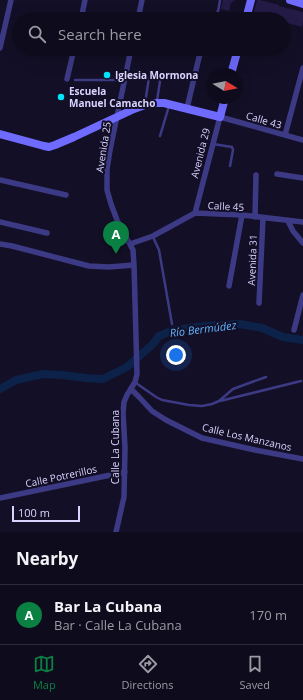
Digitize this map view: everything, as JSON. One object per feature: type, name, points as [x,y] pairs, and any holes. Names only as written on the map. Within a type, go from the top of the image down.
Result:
[{"type":"street","points":[[0,48],[11,0]]},
{"type":"street","points":[[82,12],[85,0]]},
{"type":"street","points":[[139,12],[142,0]]},
{"type":"street","points":[[248,12],[251,0]]},
{"type":"street","points":[[290,0],[303,4]]},
{"type":"street","points":[[67,79],[72,56]]},
{"type":"street","name":"Avenida 25","points":[[130,56],[108,163],[107,190],[117,220],[130,244]]},
{"type":"street","points":[[187,108],[198,56]]},
{"type":"street","points":[[233,68],[236,56]]},
{"type":"street","points":[[285,135],[303,71]]},
{"type":"street","points":[[0,134],[49,147],[117,118],[134,109],[156,103],[170,104],[220,117]]},
{"type":"street","name":"Avenida 29","points":[[195,213],[223,104]]},
{"type":"street","name":"Calle 43","points":[[220,117],[303,140]]},
{"type":"street","points":[[277,174],[303,178]]},
{"type":"street","points":[[255,217],[256,175]]},
{"type":"street","points":[[0,180],[66,196]]},
{"type":"street","name":"Calle 45","points":[[130,244],[153,236],[195,213],[242,215],[303,222]]},
{"type":"street","points":[[228,286],[242,215]]},
{"type":"street","name":"Avenida 31","points":[[259,303],[263,218]]},
{"type":"street","points":[[288,221],[293,231],[303,243]]},
{"type":"street","points":[[0,222],[47,233]]},
{"type":"street","points":[[0,244],[89,266],[109,267],[134,265]]},
{"type":"street","name":"Calle La Cubana","points":[[116,532],[124,497],[124,402],[135,382],[137,374],[134,265],[133,250],[130,244]]},
{"type":"street","points":[[294,330],[303,295]]},
{"type":"street","name":"Calle Los Manzanos","points":[[131,389],[152,411],[166,420],[202,438],[215,442],[303,459]]},
{"type":"street","name":"Calle Potrerillos","points":[[0,498],[125,472]]},
{"type":"lane","points":[[218,12],[220,0]]},
{"type":"lane","points":[[156,103],[161,74]]},
{"type":"lane","points":[[145,105],[149,78]]},
{"type":"lane","points":[[75,80],[125,80]]},
{"type":"lane","points":[[160,136],[170,104]]},
{"type":"lane","points":[[212,144],[232,147],[233,150],[230,166]]},
{"type":"lane","points":[[153,236],[158,250],[172,324]]},
{"type":"lane","points":[[219,401],[233,389],[266,377]]},
{"type":"lane","points":[[135,382],[162,400],[177,404],[202,406],[301,381]]},
{"type":"building","points":[[223,0],[235,0],[231,3],[229,11],[221,9]]},
{"type":"building","points":[[257,0],[260,0],[303,12],[302,27],[291,24],[291,12],[254,12]]},
{"type":"waterway","name":"Río Bermúdez","points":[[0,389],[16,380],[43,374],[103,379],[127,367],[153,344],[159,336],[171,331],[195,327],[240,324],[262,328],[283,337],[303,340]]},
{"type":"place","name":"Iglesia Mormona","points":[[107,75]]},
{"type":"place","name":"Escuela Manuel Camacho","points":[[61,97]]},
{"type":"place","name":"Bar La Cubana","points":[[116,254]]}]
